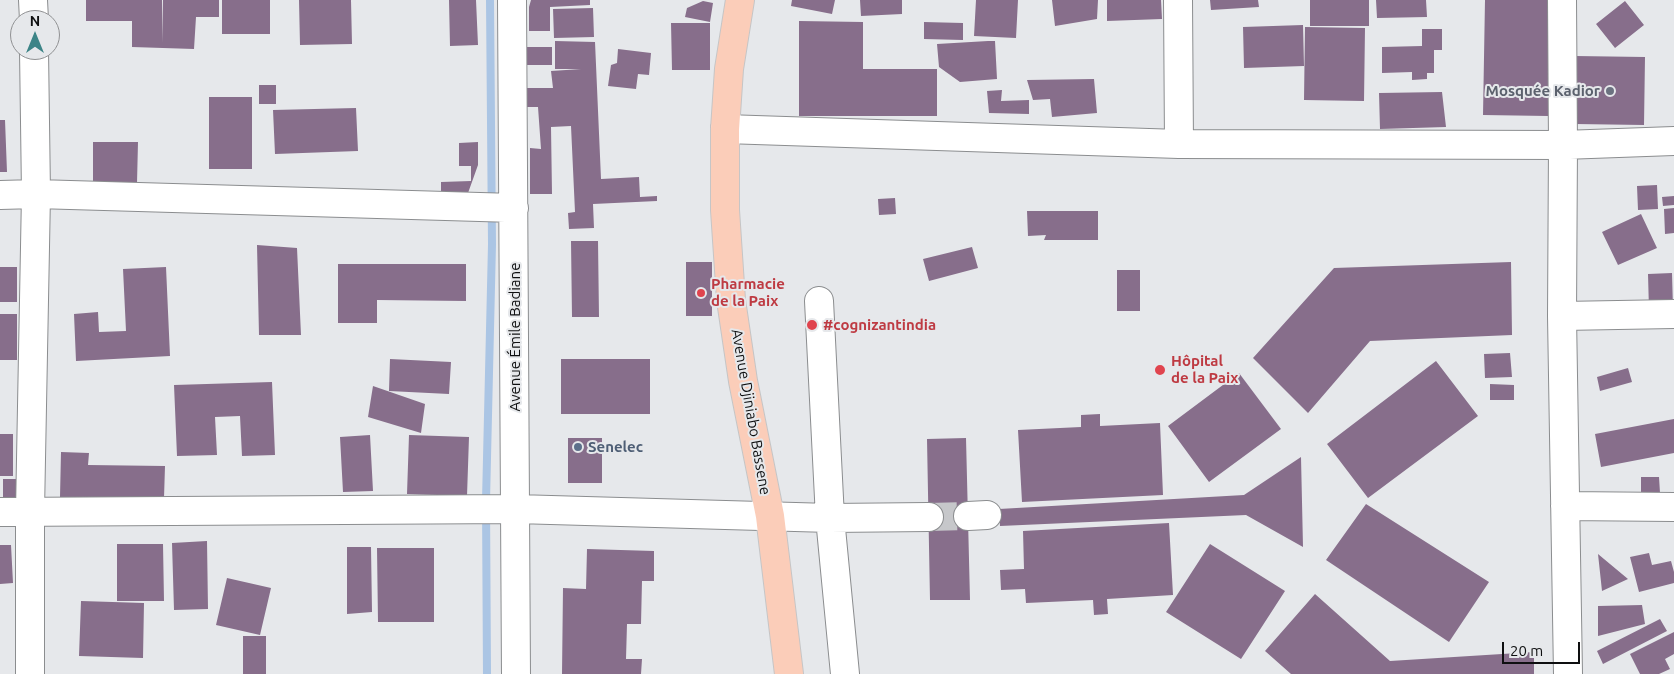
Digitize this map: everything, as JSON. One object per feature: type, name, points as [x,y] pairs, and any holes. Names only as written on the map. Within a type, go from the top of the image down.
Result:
[{"type":"main road","name":"Avenue Djiniabo Bassene","points":[[740,0],[729,69],[725,129],[725,210],[731,300],[743,381],[770,516],[789,674]]},
{"type":"street","name":"Avenue Émile Badiane","points":[[512,0],[516,674]]},
{"type":"street","points":[[1178,0],[1179,144]]},
{"type":"street","points":[[1562,0],[1562,316],[1568,674]]},
{"type":"street","points":[[30,674],[30,512],[36,194],[34,60]]},
{"type":"street","points":[[725,129],[1179,144],[1563,145],[1674,141]]},
{"type":"street","points":[[0,195],[36,194],[514,208]]},
{"type":"street","points":[[819,301],[830,518],[845,674]]},
{"type":"street","points":[[1562,316],[1674,314]]},
{"type":"street","points":[[1565,506],[1674,507]]},
{"type":"street","points":[[0,512],[516,508],[830,518],[929,517]]},
{"type":"building","points":[[86,0],[162,0],[162,43],[163,0],[219,0],[219,17],[196,17],[194,49],[132,47],[132,21],[86,21]]},
{"type":"building","points":[[222,0],[270,0],[270,34],[222,34]]},
{"type":"building","points":[[299,0],[351,0],[352,44],[300,45]]},
{"type":"building","points":[[449,0],[476,0],[478,45],[450,46]]},
{"type":"building","points":[[531,0],[590,0],[590,5],[550,7],[550,31],[529,31],[529,7]]},
{"type":"building","points":[[792,0],[835,0],[832,14],[791,6]]},
{"type":"building","points":[[860,0],[902,0],[902,14],[861,16]]},
{"type":"building","points":[[976,0],[1018,0],[1016,38],[974,36]]},
{"type":"building","points":[[1052,0],[1098,0],[1097,19],[1055,26]]},
{"type":"building","points":[[1107,0],[1161,0],[1162,19],[1107,21]]},
{"type":"building","points":[[1210,0],[1258,0],[1259,7],[1211,10]]},
{"type":"building","points":[[1310,0],[1369,0],[1369,26],[1310,26]]},
{"type":"building","points":[[1376,0],[1426,0],[1427,17],[1377,18]]},
{"type":"building","points":[[1485,0],[1550,0],[1548,116],[1483,115]]},
{"type":"building","points":[[703,1],[713,3],[710,22],[685,17],[687,8]]},
{"type":"building","points":[[1625,1],[1644,25],[1615,48],[1596,24]]},
{"type":"building","points":[[593,8],[594,37],[554,38],[553,9]]},
{"type":"building","points":[[799,21],[863,22],[863,69],[937,69],[937,116],[799,116]]},
{"type":"building","points":[[924,22],[963,23],[963,40],[924,39]]},
{"type":"building","points":[[671,23],[710,23],[710,70],[672,70]]},
{"type":"building","points":[[1303,25],[1304,66],[1244,68],[1243,27]]},
{"type":"building","points":[[1305,27],[1365,28],[1364,101],[1304,100]]},
{"type":"building","points":[[1422,29],[1442,29],[1442,50],[1434,50],[1434,73],[1427,73],[1427,79],[1412,80],[1412,72],[1382,73],[1382,47],[1422,46]]},
{"type":"building","points":[[555,41],[595,42],[601,179],[639,177],[640,197],[657,196],[657,201],[593,204],[594,228],[569,229],[568,213],[575,212],[571,126],[551,127],[552,194],[530,194],[530,148],[541,149],[538,107],[526,107],[526,88],[553,88],[551,71],[581,69],[555,69]]},
{"type":"building","points":[[995,41],[997,79],[960,82],[939,67],[937,44]]},
{"type":"building","points":[[527,47],[552,47],[552,65],[527,65]]},
{"type":"building","points":[[618,49],[651,53],[649,75],[638,74],[636,89],[608,86],[611,65],[617,63]]},
{"type":"building","name":"Mosquée Kadior","points":[[1575,56],[1645,57],[1644,125],[1575,124]]},
{"type":"building","points":[[1094,79],[1097,113],[1052,117],[1050,99],[1033,100],[1027,80]]},
{"type":"building","points":[[259,85],[276,85],[276,104],[259,104]]},
{"type":"building","points":[[1002,90],[1001,101],[1029,100],[1029,114],[989,113],[987,91]]},
{"type":"building","points":[[1442,92],[1446,127],[1380,129],[1379,93]]},
{"type":"building","points":[[209,97],[252,97],[252,169],[209,169]]},
{"type":"building","points":[[356,108],[358,151],[275,154],[273,110]]},
{"type":"building","points":[[0,120],[5,120],[7,172],[0,172]]},
{"type":"building","points":[[93,142],[138,142],[137,183],[93,182]]},
{"type":"building","points":[[478,142],[478,165],[468,193],[441,194],[441,182],[471,181],[471,166],[459,166],[459,143]]},
{"type":"building","points":[[1657,185],[1658,209],[1638,210],[1637,186]]},
{"type":"building","points":[[1674,196],[1674,205],[1663,206],[1662,197]]},
{"type":"building","points":[[895,198],[896,214],[879,215],[878,199]]},
{"type":"building","points":[[1674,208],[1674,233],[1665,234],[1664,209]]},
{"type":"building","points":[[1027,211],[1098,211],[1098,240],[1044,240],[1046,235],[1028,236]]},
{"type":"building","points":[[1641,214],[1657,248],[1618,265],[1602,232]]},
{"type":"building","points":[[571,241],[598,241],[599,317],[572,317]]},
{"type":"building","points":[[257,245],[297,248],[301,335],[259,335]]},
{"type":"building","points":[[972,247],[978,268],[929,281],[923,259]]},
{"type":"building","points":[[686,262],[712,262],[712,316],[686,316]]},
{"type":"building","points":[[1511,262],[1512,335],[1370,341],[1308,413],[1253,358],[1334,268]]},
{"type":"building","points":[[338,264],[466,264],[466,301],[377,300],[377,323],[338,323]]},
{"type":"building","points":[[0,267],[17,267],[17,302],[0,302]]},
{"type":"building","points":[[166,267],[170,356],[76,361],[74,314],[98,312],[99,332],[126,331],[123,269]]},
{"type":"building","points":[[1117,270],[1140,270],[1140,311],[1117,311]]},
{"type":"building","points":[[1672,273],[1673,309],[1649,310],[1648,274]]},
{"type":"building","points":[[0,314],[17,314],[17,360],[0,360]]},
{"type":"building","points":[[1510,353],[1512,377],[1485,378],[1484,354]]},
{"type":"building","points":[[390,359],[451,362],[449,394],[389,391]]},
{"type":"building","points":[[561,359],[650,359],[650,414],[561,414]]},
{"type":"building","points":[[1436,361],[1478,416],[1368,498],[1327,444]]},
{"type":"building","points":[[1628,368],[1632,382],[1600,391],[1597,377]]},
{"type":"building","points":[[1239,373],[1281,429],[1209,482],[1168,426]]},
{"type":"building","points":[[272,382],[275,455],[242,456],[240,416],[215,417],[217,455],[177,456],[174,385]]},
{"type":"building","points":[[1490,384],[1514,385],[1514,400],[1490,400]]},
{"type":"building","points":[[373,386],[425,404],[421,433],[368,417]]},
{"type":"building","points":[[1100,414],[1100,426],[1160,423],[1163,495],[1022,502],[1018,430],[1081,427],[1081,415]]},
{"type":"building","points":[[1674,419],[1674,453],[1601,467],[1595,434]]},
{"type":"building","points":[[0,434],[13,434],[13,476],[0,476]]},
{"type":"building","points":[[370,435],[373,491],[343,492],[340,437]]},
{"type":"building","points":[[409,435],[469,437],[467,496],[407,494]]},
{"type":"building","points":[[568,438],[602,438],[602,483],[568,483]]},
{"type":"building","points":[[966,438],[970,600],[930,600],[927,439]]},
{"type":"building","points":[[61,452],[89,453],[88,465],[165,466],[164,498],[60,497]]},
{"type":"building","points":[[1301,457],[1303,547],[1246,515],[1000,526],[999,509],[1244,495]]},
{"type":"building","points":[[1641,477],[1659,477],[1660,493],[1641,494]]},
{"type":"building","points":[[3,479],[22,479],[22,497],[3,497]]},
{"type":"building","points":[[1366,504],[1489,582],[1449,642],[1326,560]]},
{"type":"building","points":[[1169,523],[1173,595],[1107,599],[1108,614],[1094,615],[1093,600],[1026,603],[1025,589],[1001,590],[1000,570],[1024,569],[1023,531]]},
{"type":"building","points":[[207,541],[208,609],[174,610],[172,543]]},
{"type":"building","points":[[117,544],[163,544],[164,601],[117,601]]},
{"type":"building","points":[[1210,544],[1285,591],[1241,659],[1166,612]]},
{"type":"building","points":[[0,545],[11,545],[13,583],[0,584]]},
{"type":"building","points":[[347,547],[371,547],[372,612],[347,614]]},
{"type":"building","points":[[377,548],[434,548],[434,622],[378,622]]},
{"type":"building","points":[[587,549],[654,551],[654,581],[642,581],[641,624],[627,624],[626,659],[642,659],[641,674],[562,674],[563,588],[586,589]]},
{"type":"building","points":[[1649,553],[1652,565],[1671,561],[1674,583],[1639,592],[1630,557]]},
{"type":"building","points":[[1598,554],[1628,579],[1602,591]]},
{"type":"building","points":[[227,578],[271,588],[260,635],[216,625]]},
{"type":"building","points":[[1315,594],[1390,661],[1534,652],[1534,674],[1291,674],[1265,651]]},
{"type":"building","points":[[81,601],[144,603],[143,658],[79,656]]},
{"type":"building","points":[[1642,605],[1645,624],[1598,636],[1598,606]]},
{"type":"building","points":[[1660,619],[1667,631],[1603,664],[1597,651]]},
{"type":"building","points":[[1674,632],[1674,654],[1665,659],[1670,669],[1659,674],[1640,674],[1630,654]]},
{"type":"building","points":[[243,636],[266,636],[266,674],[243,674]]},
{"type":"waterway","points":[[487,674],[486,501],[492,244],[490,0]]},
{"type":"tunnel","points":[[929,517],[968,516]]},
{"type":"place","name":"Mosquée Kadior","points":[[1610,91]]},
{"type":"place","name":"Pharmacie de la Paix","points":[[701,293]]},
{"type":"place","name":"#cognizantindia","points":[[812,325]]},
{"type":"place","name":"Hôpital de la Paix","points":[[1160,370]]},
{"type":"place","name":"Senelec","points":[[578,447]]}]
